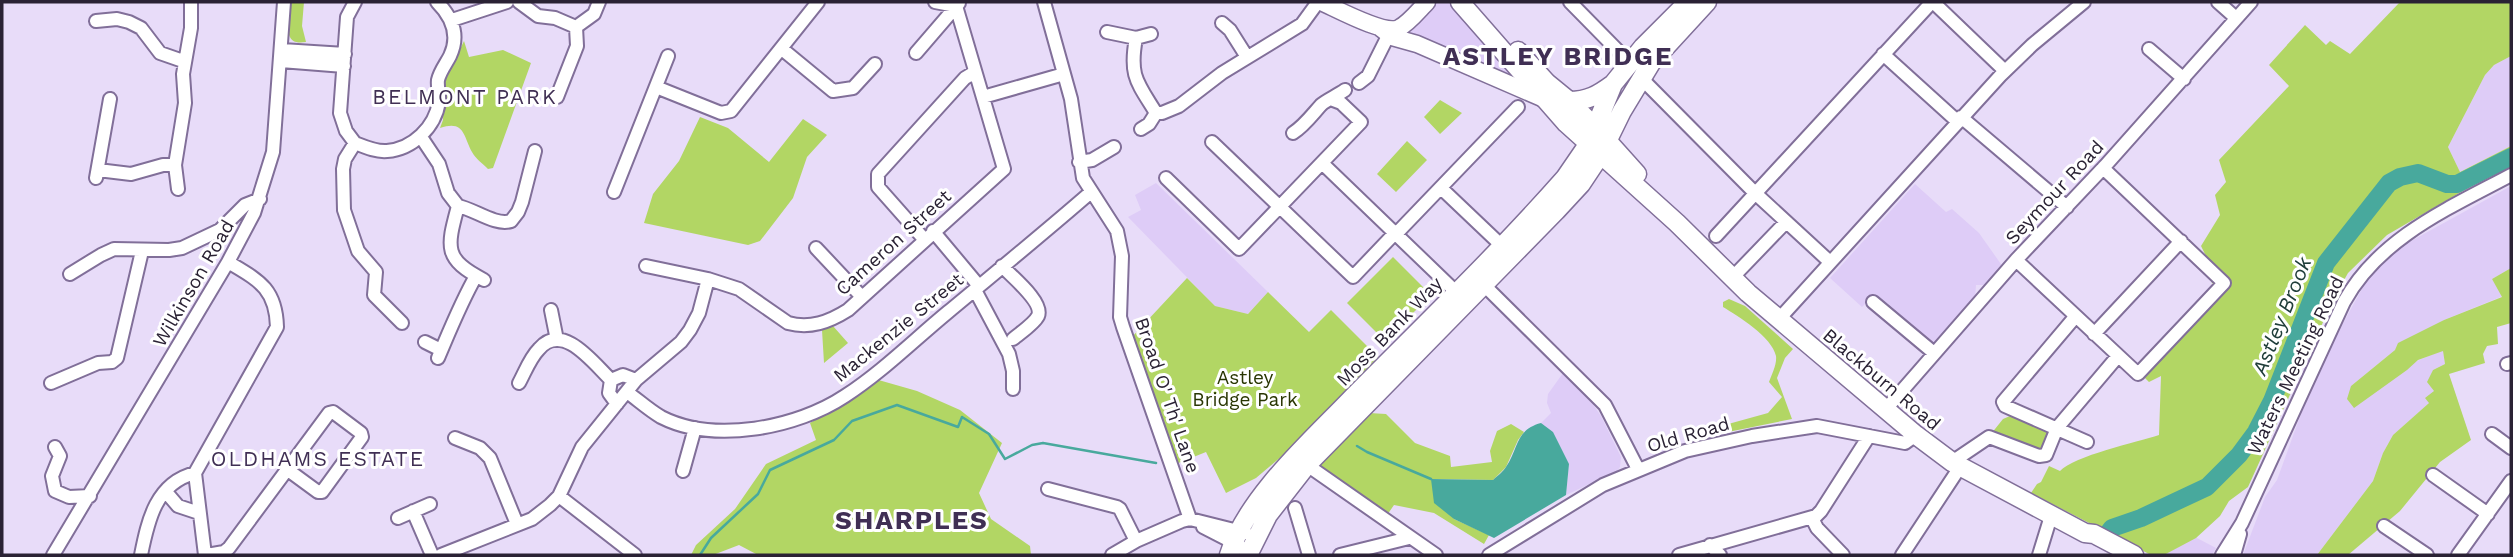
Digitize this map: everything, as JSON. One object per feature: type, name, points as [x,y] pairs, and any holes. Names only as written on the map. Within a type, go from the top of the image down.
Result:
[{"type":"highway","name":"Blackburn Road","points":[[1460,2],[1732,278],[1916,435],[1956,464],[2085,533],[2094,534],[2134,555]]},
{"type":"highway","name":"Blackburn Road","points":[[1474,2],[1546,91],[1570,101],[1597,140],[1632,181],[1677,223]]},
{"type":"highway","points":[[1570,101],[1584,101],[1613,84],[1629,62],[1688,2]]},
{"type":"highway","points":[[1597,140],[1656,57],[1707,2]]},
{"type":"highway","points":[[1597,140],[1613,84]]},
{"type":"highway","name":"Moss Bank Way","points":[[1251,548],[1284,492],[1307,465],[1478,279],[1556,211],[1581,184],[1597,140]]},
{"type":"highway","name":"Moss Bank Way","points":[[1233,543],[1252,507],[1306,446],[1456,292],[1478,279],[1501,246],[1597,140]]},
{"type":"highway","points":[[1581,184],[1596,175],[1605,174],[1632,181]]},
{"type":"highway","name":"Blackburn Road","points":[[2085,533],[2091,541],[2115,555]]},
{"type":"main road","points":[[1320,2],[1546,91]]},
{"type":"main road","points":[[1394,32],[1427,2]]},
{"type":"street","points":[[178,189],[175,165],[185,103],[183,61],[191,28],[191,2]]},
{"type":"street","name":"Wilkinson Road","points":[[53,555],[228,262],[260,200],[273,152],[284,2]]},
{"type":"street","points":[[355,2],[347,17],[341,121],[355,143],[387,151],[421,137],[437,110],[440,100],[438,79],[454,46],[455,33],[452,20],[437,2]]},
{"type":"street","points":[[452,20],[507,2]]},
{"type":"street","points":[[519,2],[538,16],[555,18],[576,27]]},
{"type":"street","points":[[576,27],[594,14],[599,2]]},
{"type":"street","points":[[656,87],[727,113],[731,111],[818,2]]},
{"type":"street","points":[[935,2],[958,4]]},
{"type":"street","name":"Broad O' Th' Lane","points":[[1044,2],[1072,106],[1079,162],[1086,184],[1117,231],[1122,251],[1120,317],[1190,519]]},
{"type":"street","points":[[1141,129],[1149,124],[1156,113],[1178,106],[1247,57],[1302,24],[1320,2]]},
{"type":"street","points":[[1570,2],[1629,62]]},
{"type":"street","points":[[1716,236],[1932,2],[2005,71]]},
{"type":"street","points":[[1779,319],[2005,71],[2084,2]]},
{"type":"street","points":[[2218,2],[2236,18]]},
{"type":"street","name":"Seymour Road","points":[[1886,410],[2016,260],[2103,168],[2251,2]]},
{"type":"street","points":[[916,53],[958,4]]},
{"type":"street","points":[[958,4],[983,97],[1064,74]]},
{"type":"street","points":[[1220,20],[1230,30],[1247,57]]},
{"type":"street","points":[[96,21],[137,21],[160,53],[183,61]]},
{"type":"street","points":[[573,95],[559,93],[577,46],[576,27]]},
{"type":"street","points":[[1107,32],[1136,38],[1151,34]]},
{"type":"street","points":[[1359,83],[1367,76],[1394,32]]},
{"type":"street","points":[[1136,38],[1132,57],[1134,77],[1156,113]]},
{"type":"street","points":[[782,49],[833,90],[853,88],[875,64]]},
{"type":"street","points":[[2149,49],[2184,79]]},
{"type":"street","points":[[1883,54],[2067,206]]},
{"type":"street","points":[[281,55],[344,60]]},
{"type":"street","points":[[614,192],[668,57]]},
{"type":"street","points":[[975,72],[965,78],[878,174],[877,187],[929,235],[977,288],[1009,354],[1013,371],[1013,391]]},
{"type":"street","points":[[1641,78],[1755,193],[1830,262]]},
{"type":"street","points":[[1293,133],[1302,127],[1323,103],[1333,100],[1345,90]]},
{"type":"street","name":"Cameron Street","points":[[646,266],[708,279],[739,289],[788,323],[797,326],[827,321],[848,310],[862,298],[1004,169],[983,97]]},
{"type":"street","points":[[1166,178],[1239,249],[1361,122],[1341,103],[1333,100]]},
{"type":"street","points":[[106,104],[97,174],[131,174],[163,165],[175,165]]},
{"type":"street","points":[[1212,142],[1353,277],[1518,107]]},
{"type":"street","points":[[421,137],[439,164],[448,193],[457,206],[470,208],[501,222],[511,221],[522,202],[534,155],[547,162]]},
{"type":"street","points":[[355,143],[345,159],[343,169],[344,210],[358,251],[382,270],[374,295],[388,316],[402,323]]},
{"type":"street","points":[[1079,162],[1093,160],[1114,147]]},
{"type":"street","points":[[1322,163],[1456,292]]},
{"type":"street","points":[[2016,260],[2138,374],[2224,283],[2103,168]]},
{"type":"street","name":"Waters Meeting Road","points":[[2222,555],[2242,523],[2344,302],[2360,275],[2399,239],[2511,175]]},
{"type":"street","points":[[1441,188],[1501,246]]},
{"type":"street","name":"Mackenzie Street","points":[[626,392],[661,416],[695,428],[727,432],[785,421],[830,405],[873,375],[1091,192]]},
{"type":"street","points":[[70,274],[114,249],[169,250],[194,243],[219,230],[245,205],[260,200]]},
{"type":"street","points":[[425,342],[440,354],[461,302],[480,278],[462,269],[453,255],[451,233],[457,206]]},
{"type":"street","points":[[1732,278],[1786,222]]},
{"type":"street","points":[[2094,334],[2181,241]]},
{"type":"street","points":[[816,247],[862,298]]},
{"type":"street","points":[[51,383],[117,358],[142,251]]},
{"type":"street","points":[[228,262],[265,285],[278,327],[195,473],[206,555],[227,551],[329,413],[332,412],[361,433],[362,437],[322,492],[318,492],[288,470]]},
{"type":"street","points":[[1002,266],[1026,290],[1039,310],[1036,318],[1013,340]]},
{"type":"street","points":[[441,555],[542,512],[559,496],[576,455],[636,380],[681,342],[690,330],[699,313],[708,279]]},
{"type":"street","points":[[1478,279],[1605,405],[1637,469]]},
{"type":"street","points":[[1873,302],[1934,353]]},
{"type":"street","points":[[551,310],[557,340]]},
{"type":"street","points":[[2075,317],[2003,402],[2087,442]]},
{"type":"street","points":[[519,383],[536,351],[544,344],[557,340],[577,347],[611,380]]},
{"type":"street","points":[[1902,555],[1956,464],[1989,437],[2043,456],[2048,453],[2057,428],[2118,356]]},
{"type":"street","points":[[617,404],[609,393],[608,384],[611,380],[623,375],[636,380]]},
{"type":"street","name":"Old Road","points":[[1489,555],[1603,485],[1685,451],[1817,426],[1905,443],[1916,435]]},
{"type":"street","points":[[683,471],[695,428]]},
{"type":"street","points":[[2492,434],[2511,448]]},
{"type":"street","points":[[1679,555],[1812,517],[1821,511],[1869,436]]},
{"type":"street","points":[[455,438],[480,449],[490,458],[517,524]]},
{"type":"street","points":[[55,447],[60,456],[52,476],[55,491],[69,498],[90,496]]},
{"type":"street","points":[[1307,465],[1436,555]]},
{"type":"street","points":[[141,555],[152,510],[177,479],[195,473]]},
{"type":"street","points":[[2433,475],[2488,514]]},
{"type":"street","points":[[2461,554],[2488,514],[2506,500],[2511,481]]},
{"type":"street","points":[[1048,489],[1116,506],[1136,541]]},
{"type":"street","points":[[166,492],[178,506],[199,513]]},
{"type":"street","points":[[559,496],[635,555]]},
{"type":"street","points":[[398,517],[430,504]]},
{"type":"street","points":[[1295,508],[1309,555]]},
{"type":"street","points":[[413,511],[432,555]]},
{"type":"street","points":[[2039,555],[2052,516]]},
{"type":"street","points":[[1812,517],[1816,528],[1843,555]]},
{"type":"street","points":[[1112,555],[1136,541],[1190,519],[1233,543],[1251,548]]},
{"type":"street","name":"Waters Meeting Road","points":[[2235,554],[2242,523]]},
{"type":"street","points":[[2384,526],[2427,555]]},
{"type":"street","points":[[1340,555],[1409,538]]},
{"type":"street","points":[[1710,545],[1720,555]]},
{"type":"shaded area","points":[[1437,2],[1448,2],[1521,81],[1410,34],[1414,24]]},
{"type":"shaded area","points":[[2511,56],[2511,146],[2460,172],[2448,147],[2485,75],[2494,65]]},
{"type":"shaded area","points":[[1156,183],[1268,292],[1248,314],[1215,306],[1128,217],[1141,210],[1135,195]]},
{"type":"shaded area","points":[[1915,184],[1946,212],[1952,209],[1979,233],[2003,267],[1987,285],[1976,285],[1975,298],[1934,346],[1874,295],[1862,307],[1830,278]]},
{"type":"shaded area","points":[[2511,186],[2511,268],[2492,279],[2503,296],[2444,320],[2395,350],[2351,386],[2395,378],[2412,363],[2443,350],[2445,364],[2433,370],[2428,382],[2434,391],[2429,403],[2393,435],[2373,481],[2317,555],[2243,555],[2265,497],[2277,480],[2302,411],[2341,327],[2369,276],[2402,246]]},
{"type":"shaded area","points":[[1563,373],[1601,416],[1621,457],[1617,471],[1566,495],[1569,464],[1541,423],[1551,413],[1547,403],[1548,394]]},
{"type":"shaded area","points":[[1541,423],[1553,432],[1569,464],[1566,495],[1494,538],[1454,519],[1434,503],[1431,479],[1493,480],[1506,467],[1526,430]]},
{"type":"shaded area","points":[[2195,537],[2216,548],[2212,555],[2164,555]]},
{"type":"green space","points":[[291,2],[304,2],[302,26],[306,42],[296,42],[289,35]]},
{"type":"green space","points":[[2400,2],[2511,2],[2511,56],[2494,65],[2485,75],[2448,147],[2460,172],[2511,146],[2511,163],[2387,235],[2348,273],[2248,487],[2229,501],[2220,516],[2196,538],[2164,555],[2151,555],[2031,493],[2041,482],[2049,466],[2060,471],[2078,460],[2159,435],[2161,376],[2149,382],[2137,370],[2215,287],[2203,270],[2208,260],[2201,246],[2220,215],[2215,195],[2226,182],[2219,160],[2289,86],[2269,65],[2305,25],[2326,45],[2330,41],[2350,54]]},
{"type":"green space","points":[[464,41],[469,57],[503,50],[531,63],[493,168],[488,169],[475,156],[459,128],[440,128],[443,120],[444,82]]},
{"type":"green space","points":[[1440,100],[1462,113],[1440,134],[1424,117]]},
{"type":"green space","points":[[700,117],[728,128],[769,162],[803,119],[827,135],[807,157],[793,198],[760,241],[748,245],[644,223],[653,194],[679,161]]},
{"type":"green space","points":[[1407,141],[1427,160],[1396,192],[1377,174]]},
{"type":"green space","points":[[1393,257],[1431,295],[1385,341],[1347,303]]},
{"type":"green space","points":[[2511,268],[2511,323],[2497,327],[2498,344],[2487,346],[2483,354],[2485,363],[2449,374],[2471,440],[2440,462],[2400,511],[2348,555],[2317,555],[2373,481],[2393,435],[2429,403],[2425,398],[2434,391],[2427,382],[2433,370],[2445,364],[2443,351],[2418,360],[2354,408],[2347,399],[2351,386],[2395,350],[2398,343],[2444,320],[2502,297],[2492,279]]},
{"type":"green space","name":"Astley Bridge Park","points":[[1187,278],[1215,306],[1248,314],[1268,292],[1309,332],[1331,310],[1378,357],[1282,456],[1256,478],[1226,493],[1206,452],[1176,464],[1131,338]]},
{"type":"green space","points":[[1729,299],[1745,306],[1793,349],[1785,358],[1777,378],[1792,419],[1723,433],[1721,426],[1768,413],[1782,397],[1769,382],[1776,362],[1773,349],[1754,328],[1723,307],[1723,302]]},
{"type":"green space","points":[[833,326],[848,343],[824,363],[822,330]]},
{"type":"green space","points":[[875,379],[917,391],[960,410],[1002,443],[979,493],[991,519],[1030,546],[1031,555],[758,555],[739,545],[713,555],[691,555],[696,545],[735,509],[766,464],[816,440],[810,423]]},
{"type":"green space","points":[[1369,413],[1386,414],[1415,443],[1450,456],[1451,467],[1492,462],[1490,451],[1497,431],[1511,424],[1524,432],[1506,467],[1493,480],[1431,479],[1454,519],[1489,535],[1484,544],[1434,513],[1394,505],[1385,518],[1321,467],[1321,461]]},
{"type":"green space","points":[[2010,416],[2051,431],[2043,450],[2034,451],[1991,434],[2003,419]]},
{"type":"waterway","name":"Astley Brook","points":[[2109,532],[2112,528],[2141,518],[2207,487],[2239,455],[2256,432],[2272,401],[2326,263],[2389,183],[2418,173],[2447,184],[2457,184],[2511,157]]},
{"type":"waterway","points":[[700,555],[711,538],[758,494],[770,470],[834,440],[852,421],[897,405],[958,427],[962,417],[989,434],[1005,459],[1032,445],[1043,443],[1156,463]]},
{"type":"waterway","points":[[1357,446],[1431,479]]},
{"type":"district","name":"ASTLEY BRIDGE","points":[[1558,56]]},
{"type":"district","name":"BELMONT PARK","points":[[465,97]]},
{"type":"district","name":"OLDHAMS ESTATE","points":[[318,459]]},
{"type":"district","name":"SHARPLES","points":[[912,520]]}]
